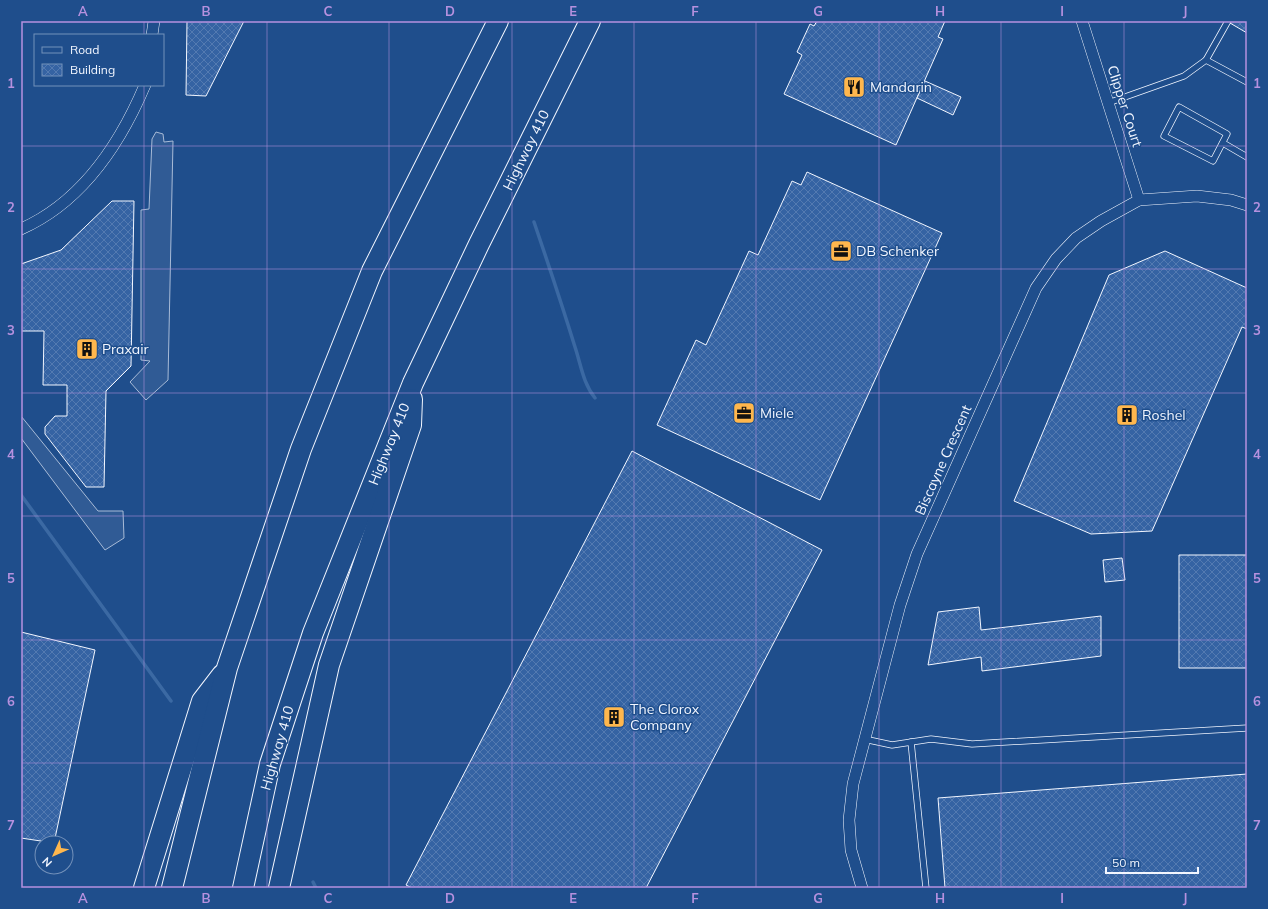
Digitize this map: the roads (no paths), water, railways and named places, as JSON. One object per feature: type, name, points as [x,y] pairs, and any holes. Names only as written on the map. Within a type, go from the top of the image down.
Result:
[{"type":"highway","points":[[172,888],[226,668],[301,450],[372,271],[498,21]]},
{"type":"highway","name":"Highway 410","points":[[243,888],[270,764],[313,632],[413,383],[479,244],[590,21]]},
{"type":"highway","points":[[279,888],[329,665],[411,426],[413,383]]},
{"type":"highway","points":[[144,888],[202,701],[226,668]]},
{"type":"street","points":[[152,34],[154,21]]},
{"type":"street","name":"Clipper Court","points":[[1082,21],[1139,200]]},
{"type":"street","points":[[21,229],[61,205],[91,177],[109,153],[132,116],[145,86]]},
{"type":"street","name":"Biscayne Crescent","points":[[862,888],[851,850],[849,820],[853,784],[907,579],[1036,288],[1056,259],[1076,238],[1101,221],[1139,200],[1197,196],[1230,200],[1247,205]]},
{"type":"lane","points":[[1108,103],[1184,76],[1206,60],[1228,21]]},
{"type":"lane","points":[[1206,60],[1247,82]]},
{"type":"lane","points":[[1179,107],[1227,134],[1223,143],[1213,161],[1164,136],[1179,107]]},
{"type":"lane","points":[[1223,143],[1247,156]]},
{"type":"lane","points":[[864,739],[892,745],[931,739],[972,744],[1247,728]]},
{"type":"lane","points":[[911,742],[926,888]]},
{"type":"waterway","points":[[534,222],[583,374],[595,398]]},
{"type":"waterway","points":[[21,495],[171,701]]},
{"type":"waterway","points":[[313,882],[316,888]]},
{"type":"place","name":"Mandarin","points":[[854,87]]},
{"type":"place","name":"DB Schenker","points":[[841,251]]},
{"type":"place","name":"Praxair","points":[[87,349]]},
{"type":"place","name":"Miele","points":[[744,413]]},
{"type":"place","name":"Roshel","points":[[1127,415]]},
{"type":"place","name":"The Clorox Company","points":[[614,717]]}]
